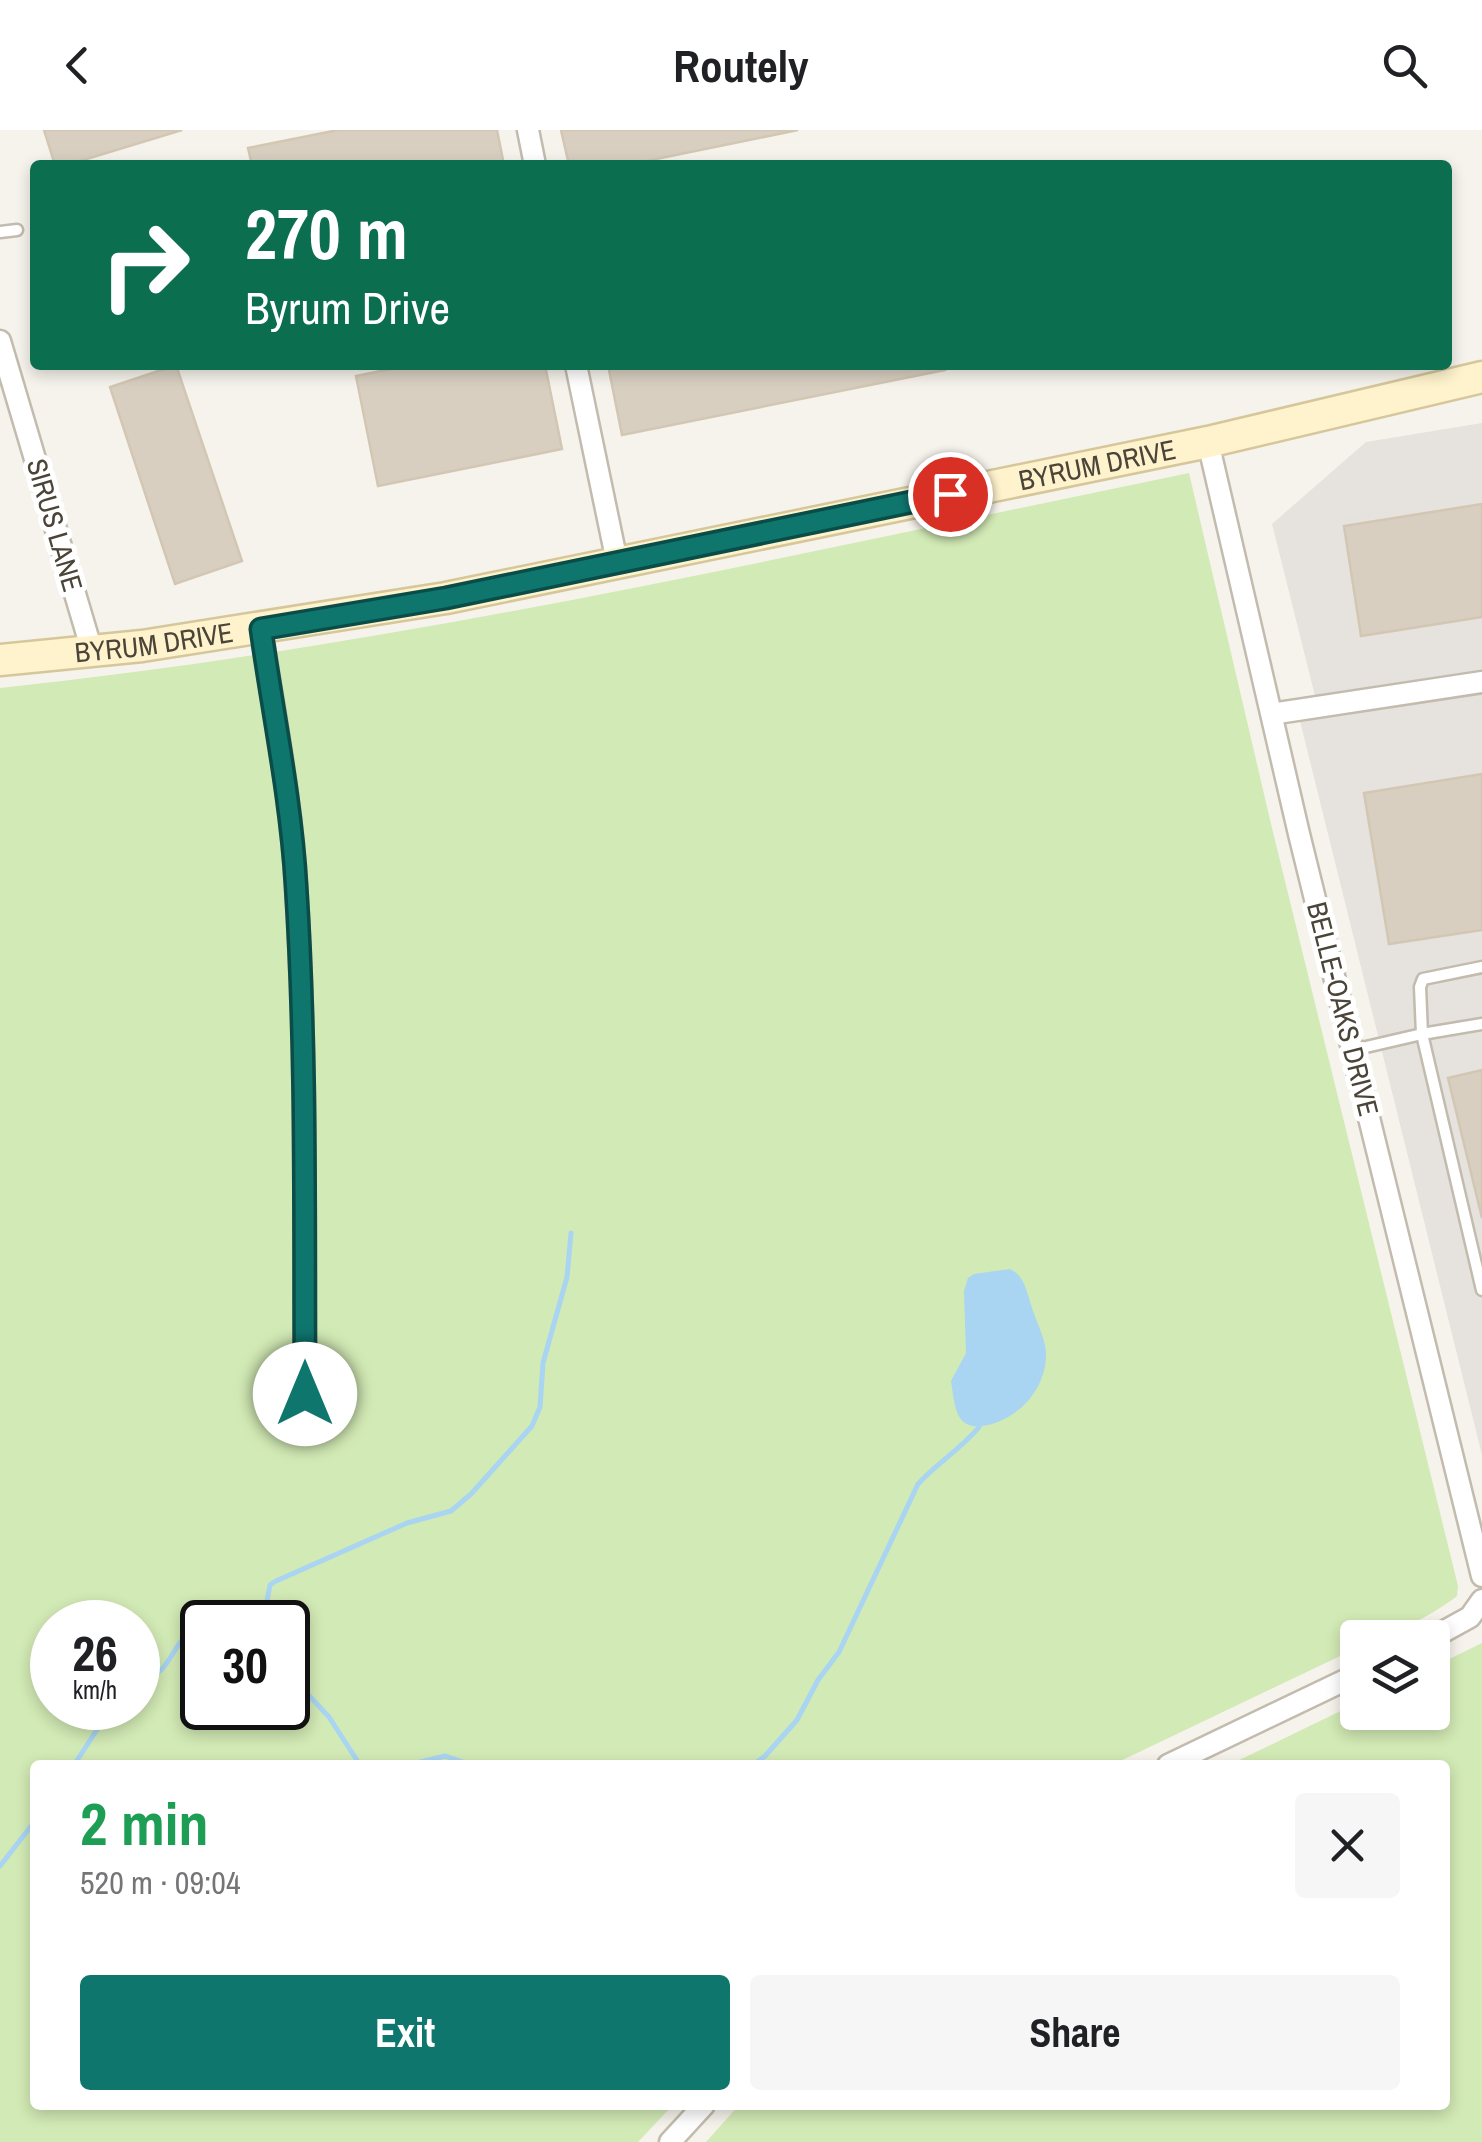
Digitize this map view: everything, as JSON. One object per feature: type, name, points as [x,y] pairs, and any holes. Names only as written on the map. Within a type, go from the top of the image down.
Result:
[{"type":"street","points":[[528,130],[535,160]]},
{"type":"street","name":"SIRUS LANE","points":[[0,341],[3,365],[92,651]]},
{"type":"street","points":[[577,370],[618,562]]},
{"type":"street","name":"BYRUM DRIVE","points":[[0,660],[261,629],[446,598],[1208,442],[1482,377]]},
{"type":"street","name":"BELLE-OAKS DRIVE","points":[[1208,442],[1352,1050],[1473,1502],[1482,1576]]},
{"type":"street","points":[[261,629],[291,826],[296,885],[305,1394]]},
{"type":"street","points":[[1271,714],[1482,682]]},
{"type":"street","points":[[1450,1628],[1470,1617],[1482,1600]]},
{"type":"street","points":[[1178,1760],[1340,1683]]},
{"type":"street","points":[[670,2142],[699,2110]]},
{"type":"lane","points":[[0,232],[17,230]]},
{"type":"lane","points":[[1482,967],[1423,979],[1420,987],[1422,1034],[1482,1290]]},
{"type":"lane","points":[[1352,1050],[1482,1024]]},
{"type":"shaded area","points":[[1482,423],[1482,1455],[1300,721],[1299,698],[1315,696],[1272,524],[1366,442]]},
{"type":"green space","points":[[1189,473],[1458,1586],[1457,1596],[1418,1620],[1340,1620],[1340,1656],[1122,1760],[30,1760],[30,2110],[668,2110],[638,2142],[0,2142],[0,688],[299,648],[597,595]]},
{"type":"green space","points":[[1482,1643],[1482,2142],[706,2142],[735,2110],[1450,2110],[1450,1760],[1239,1760],[1340,1711],[1340,1730],[1450,1730],[1450,1659]]},
{"type":"water","points":[[1010,1269],[1025,1285],[1044,1341],[1042,1377],[1030,1399],[1011,1415],[988,1425],[970,1425],[958,1414],[951,1381],[966,1353],[964,1291],[968,1278],[974,1274]]},
{"type":"building","points":[[44,130],[182,130],[83,160],[53,160]]},
{"type":"building","points":[[338,130],[497,130],[503,160],[251,160],[248,148]]},
{"type":"building","points":[[561,130],[798,130],[651,160],[568,160]]},
{"type":"building","points":[[161,370],[178,370],[242,561],[175,584],[110,387]]},
{"type":"building","points":[[385,370],[546,370],[562,449],[378,486],[356,376]]},
{"type":"building","points":[[609,370],[945,370],[622,435]]},
{"type":"building","points":[[1482,504],[1482,617],[1361,636],[1344,526]]},
{"type":"building","points":[[1482,774],[1482,930],[1389,944],[1364,793]]},
{"type":"building","points":[[1482,1070],[1482,1218],[1448,1078]]},
{"type":"waterway","points":[[267,1600],[270,1585],[276,1581],[407,1523],[451,1511],[532,1426],[540,1407],[543,1363],[567,1277],[571,1233]]},
{"type":"waterway","points":[[760,1760],[797,1720],[818,1680],[839,1652],[918,1484],[979,1427]]},
{"type":"waterway","points":[[160,1671],[180,1643]]},
{"type":"waterway","points":[[310,1697],[329,1717],[357,1760]]},
{"type":"waterway","points":[[77,1760],[97,1730]]},
{"type":"waterway","points":[[429,1760],[445,1756],[457,1760]]},
{"type":"waterway","points":[[0,1866],[30,1827]]},
{"type":"route","points":[[305,1394],[296,885],[291,826],[261,629],[446,598],[950,494]]}]
